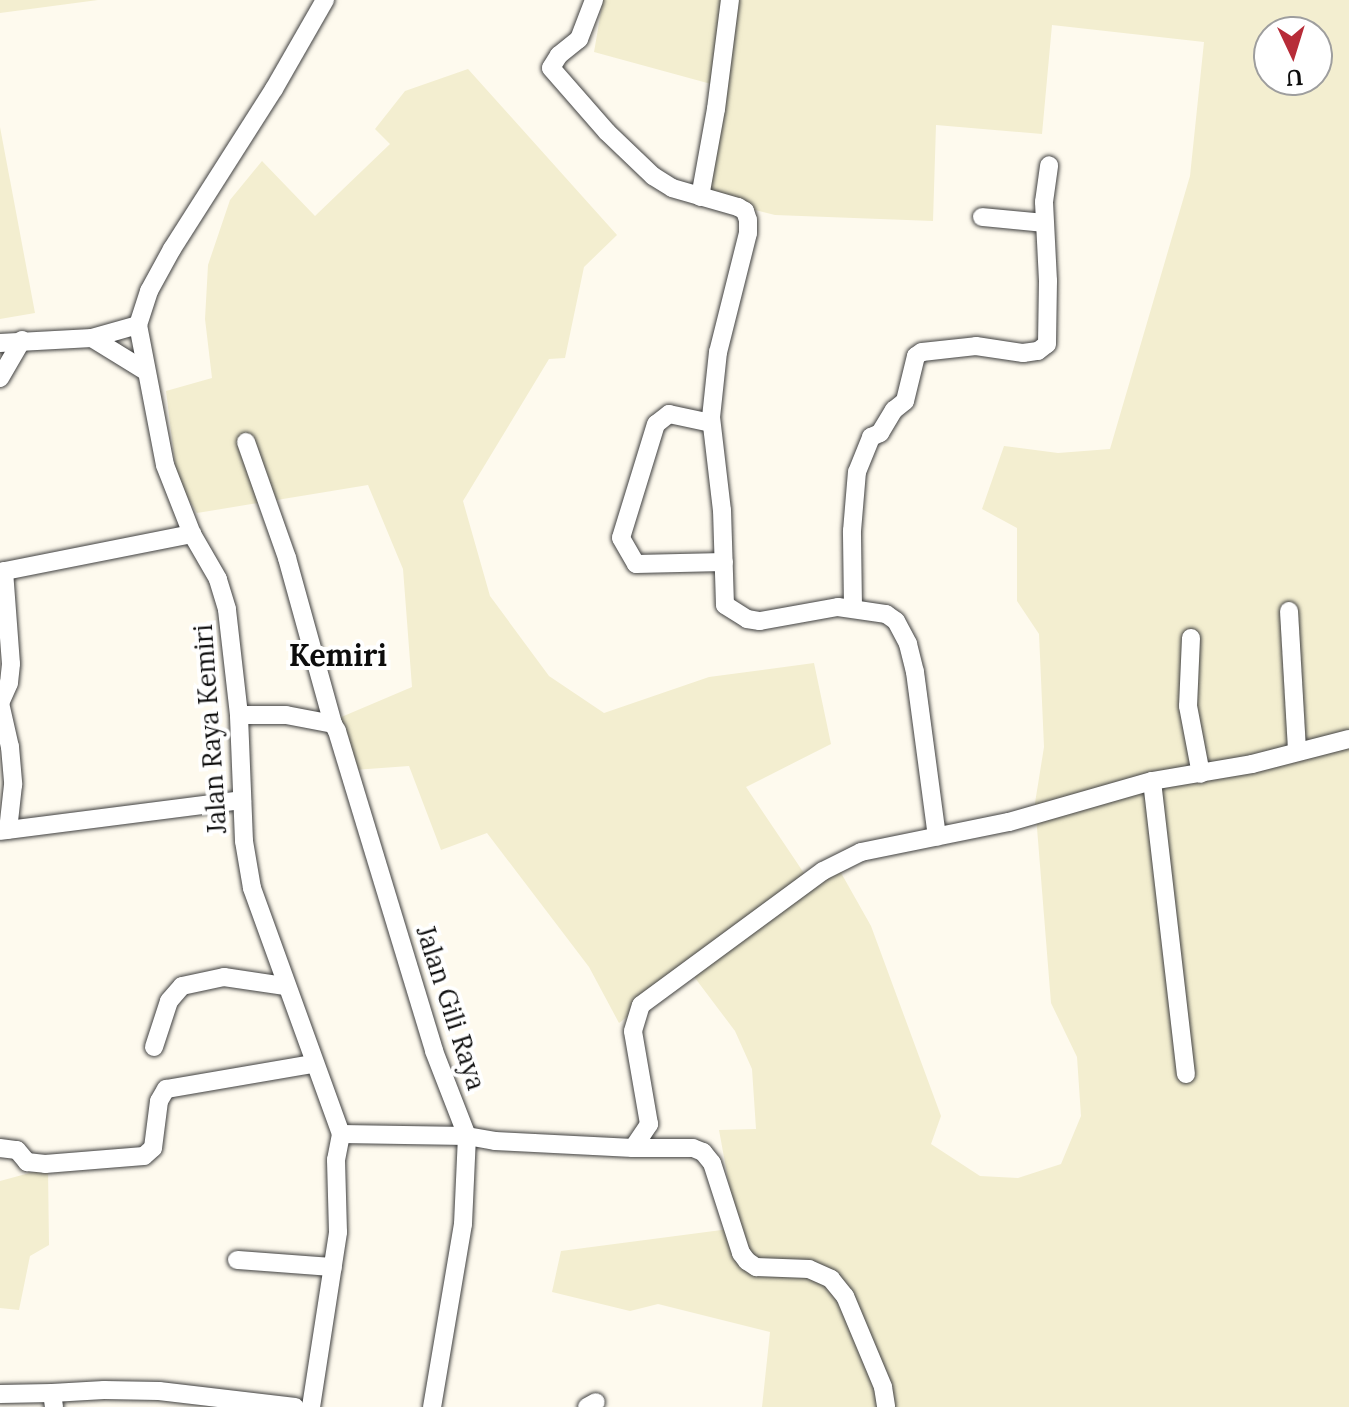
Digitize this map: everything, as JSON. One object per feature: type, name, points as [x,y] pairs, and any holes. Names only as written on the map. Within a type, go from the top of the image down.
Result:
[{"type":"street","name":"Jalan Raya Kemiri","points":[[311,1407],[338,1232],[336,1160],[341,1134],[313,1064],[252,888],[242,800],[239,715],[223,594],[192,534],[165,465],[144,370],[138,325],[149,291],[172,249],[274,89],[325,0]]},
{"type":"street","points":[[594,0],[579,39],[559,55],[551,68],[607,132],[653,176],[672,188],[738,207],[745,211],[748,220],[748,233],[718,352],[711,423],[725,605],[747,619],[760,621],[853,607],[886,614],[896,621],[908,644],[915,672],[937,837]]},
{"type":"street","points":[[700,197],[716,109],[730,0]]},
{"type":"street","points":[[853,607],[857,472],[871,437],[880,433],[894,410],[905,401],[916,356],[922,352],[976,346],[1023,353],[1038,351],[1047,344],[1048,281],[1044,223],[1049,165]]},
{"type":"street","points":[[982,217],[1044,223]]},
{"type":"street","points":[[0,343],[92,338],[138,325]]},
{"type":"street","points":[[92,338],[144,370]]},
{"type":"street","points":[[0,378],[22,340]]},
{"type":"street","points":[[711,423],[669,414],[656,424],[621,538],[636,564],[724,562]]},
{"type":"street","name":"Jalan Gili Raya","points":[[246,442],[287,558],[333,724],[434,1051],[467,1136],[463,1224],[432,1407]]},
{"type":"street","points":[[192,534],[2,572],[11,664],[9,683],[0,703],[10,747],[13,785],[4,830],[242,800]]},
{"type":"street","points":[[1289,611],[1297,750]]},
{"type":"street","points":[[1191,638],[1188,706],[1201,774]]},
{"type":"street","points":[[239,715],[286,715],[333,724]]},
{"type":"street","points":[[633,1148],[649,1124],[633,1031],[641,1005],[823,871],[861,852],[1009,822],[1152,781],[1252,764],[1349,739]]},
{"type":"street","points":[[1152,781],[1186,1074]]},
{"type":"street","points":[[154,1047],[169,1001],[182,986],[224,977],[285,986]]},
{"type":"street","points":[[0,1148],[17,1150],[27,1162],[45,1164],[144,1156],[153,1148],[159,1101],[166,1089],[313,1064]]},
{"type":"street","points":[[341,1134],[467,1136],[495,1141],[693,1148],[703,1152],[712,1163],[741,1253],[747,1261],[756,1267],[809,1269],[831,1279],[845,1296],[883,1387],[886,1407]]},
{"type":"street","points":[[237,1260],[333,1267]]},
{"type":"street","points":[[0,1394],[53,1400],[159,1391],[295,1407]]},
{"type":"shaded area","points":[[0,0],[98,0],[0,13]]},
{"type":"shaded area","points":[[603,0],[1349,0],[1349,1407],[762,1407],[770,1332],[658,1304],[630,1311],[552,1292],[561,1251],[737,1228],[719,1130],[756,1129],[752,1069],[735,1031],[689,970],[619,1023],[589,967],[487,833],[441,850],[409,766],[354,770],[339,718],[412,687],[403,569],[368,485],[197,513],[177,480],[166,391],[212,378],[205,319],[208,265],[230,200],[262,161],[315,216],[390,144],[375,129],[405,91],[468,69],[617,235],[584,267],[565,358],[549,359],[463,501],[490,596],[549,676],[604,713],[709,677],[814,663],[831,744],[746,787],[814,888],[840,871],[871,926],[941,1116],[931,1144],[980,1176],[1018,1178],[1061,1164],[1081,1116],[1077,1057],[1051,1003],[1035,803],[1044,747],[1039,634],[1017,601],[1017,528],[982,509],[1004,446],[1058,453],[1110,449],[1190,176],[1204,42],[1052,25],[1042,134],[936,125],[933,221],[775,215],[705,197],[722,87],[594,52]]},
{"type":"shaded area","points":[[0,127],[35,313],[0,319]]},
{"type":"shaded area","points":[[48,1168],[49,1245],[30,1256],[19,1310],[0,1308],[0,1181]]},
{"type":"district","name":"Kemiri","points":[[338,655]]}]
